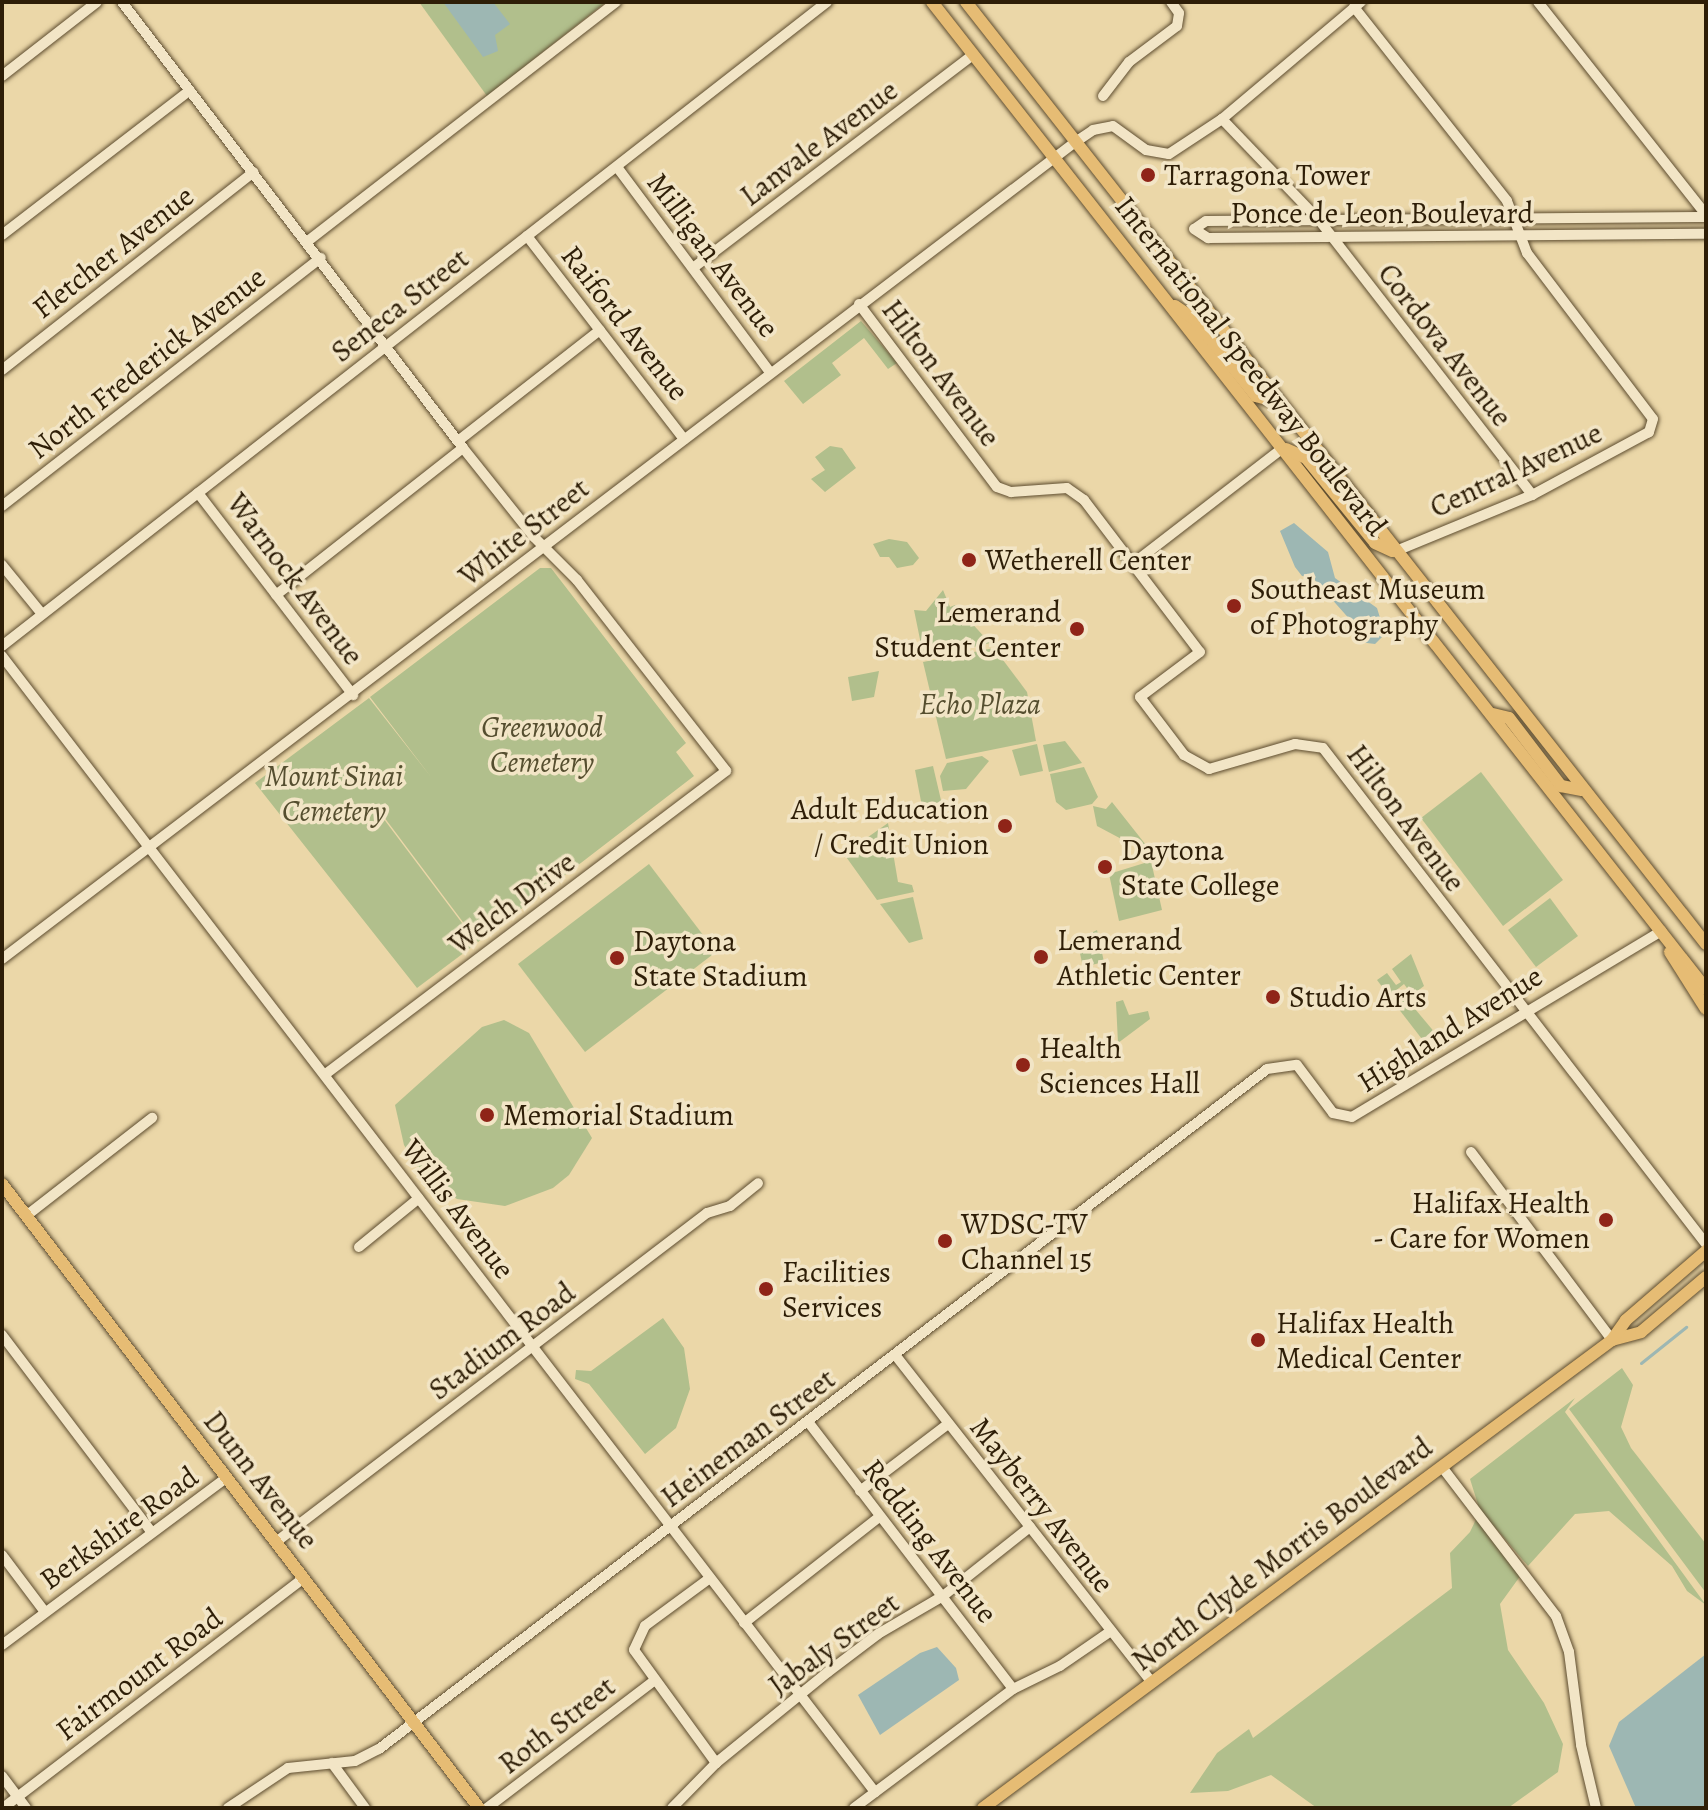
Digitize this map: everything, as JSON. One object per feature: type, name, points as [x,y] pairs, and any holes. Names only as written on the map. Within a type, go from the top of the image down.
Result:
[{"type":"main road","name":"International Speedway Boulevard","points":[[932,2],[1706,989]]},
{"type":"main road","name":"International Speedway Boulevard","points":[[966,2],[1394,552],[1706,944]]},
{"type":"main road","points":[[1169,303],[1194,319],[1256,396],[1277,402]]},
{"type":"main road","points":[[1283,448],[1306,458],[1375,543],[1394,552]]},
{"type":"main road","points":[[1493,714],[1509,718],[1561,786],[1582,790]]},
{"type":"main road","points":[[1661,931],[1683,979],[1706,1009]]},
{"type":"main road","name":"Dunn Avenue","points":[[2,1184],[479,1808]]},
{"type":"main road","name":"North Clyde Morris Boulevard","points":[[983,1808],[1612,1340],[1626,1320],[1706,1251]]},
{"type":"main road","name":"North Clyde Morris Boulevard","points":[[1612,1340],[1641,1332],[1706,1277]]},
{"type":"street","points":[[2,76],[97,2]]},
{"type":"street","points":[[122,2],[388,344],[461,444],[544,547]]},
{"type":"street","points":[[308,241],[616,2]]},
{"type":"street","name":"Seneca Street","points":[[2,646],[827,2]]},
{"type":"street","points":[[1103,96],[1129,62],[1180,20],[1171,2]]},
{"type":"street","points":[[1538,2],[1706,216]]},
{"type":"street","points":[[1222,119],[1357,4],[1507,201],[1518,237]]},
{"type":"street","name":"Lanvale Avenue","points":[[693,268],[973,55]]},
{"type":"street","points":[[2,235],[190,90]]},
{"type":"street","name":"White Street","points":[[2,959],[151,849],[770,372],[1074,143],[1093,130],[1113,126],[1163,155],[1222,119]]},
{"type":"street","name":"Cordova Avenue","points":[[1222,119],[1319,220],[1532,495]]},
{"type":"street","name":"Milligan Avenue","points":[[617,167],[770,372]]},
{"type":"street","name":"Fletcher Avenue","points":[[2,370],[254,172]]},
{"type":"street","name":"Ponce de Leon Boulevard","points":[[1706,216],[1206,221],[1194,229],[1202,238],[1706,234]]},
{"type":"street","name":"Raiford Avenue","points":[[527,236],[684,439]]},
{"type":"street","name":"Central Avenue","points":[[1394,552],[1532,495],[1653,426],[1653,419],[1518,237]]},
{"type":"street","name":"North Frederick Avenue","points":[[2,506],[321,258]]},
{"type":"street","name":"Hilton Avenue","points":[[859,304],[997,487],[1011,492],[1067,488],[1084,500],[1200,652],[1140,697],[1184,755],[1195,764],[1222,768],[1295,744],[1323,748],[1526,1008]]},
{"type":"street","points":[[276,595],[600,330]]},
{"type":"street","points":[[1134,563],[1283,448]]},
{"type":"street","name":"Warnock Avenue","points":[[198,493],[353,695]]},
{"type":"street","name":"Welch Drive","points":[[327,1073],[726,771],[577,580],[544,547]]},
{"type":"street","points":[[2,565],[42,614]]},
{"type":"street","name":"Willis Avenue","points":[[2,656],[327,1073],[419,1198],[875,1792]]},
{"type":"street","name":"Highland Avenue","points":[[1279,1064],[1297,1065],[1333,1113],[1352,1117],[1526,1008],[1661,931]]},
{"type":"street","points":[[1526,1008],[1706,1244]]},
{"type":"street","name":"Heineman Street","points":[[228,1808],[272,1775],[355,1761],[379,1749],[411,1720],[809,1423],[1279,1064]]},
{"type":"street","points":[[26,1216],[152,1118]]},
{"type":"street","points":[[1471,1152],[1612,1340]]},
{"type":"street","name":"Stadium Road","points":[[276,1542],[707,1213],[730,1206],[758,1183]]},
{"type":"street","points":[[359,1247],[419,1198]]},
{"type":"street","points":[[2,1335],[151,1531]]},
{"type":"street","name":"Mayberry Avenue","points":[[896,1356],[1152,1683]]},
{"type":"street","name":"Redding Avenue","points":[[809,1423],[1013,1689]]},
{"type":"street","points":[[860,1491],[948,1424]]},
{"type":"street","points":[[1442,1467],[1556,1616],[1573,1669],[1581,1745],[1596,1808]]},
{"type":"street","name":"Berkshire Road","points":[[2,1645],[226,1478]]},
{"type":"street","points":[[744,1623],[879,1517]]},
{"type":"street","name":"Jabaly Street","points":[[672,1808],[716,1763],[878,1634],[943,1596],[1030,1527]]},
{"type":"street","points":[[2,1555],[45,1612]]},
{"type":"street","name":"Fairmount Road","points":[[3,1808],[304,1578]]},
{"type":"street","points":[[710,1578],[638,1633],[634,1650],[716,1763]]},
{"type":"street","points":[[854,1808],[1013,1689],[1060,1666],[1111,1631]]},
{"type":"street","name":"Roth Street","points":[[487,1808],[655,1680]]},
{"type":"street","points":[[332,1763],[365,1808]]},
{"type":"street","points":[[2,1776],[26,1808]]},
{"type":"green space","points":[[419,2],[606,2],[487,96]]},
{"type":"green space","points":[[861,321],[897,363],[888,369],[864,338],[832,363],[841,375],[803,404],[784,381]]},
{"type":"green space","points":[[830,446],[842,448],[856,468],[825,492],[811,479],[825,470],[815,457]]},
{"type":"green space","points":[[889,539],[907,542],[919,558],[913,565],[897,568],[889,557],[880,557],[873,544]]},
{"type":"green space","name":"Greenwood Cemetery","points":[[540,568],[551,568],[686,743],[676,752],[694,776],[478,942],[384,817],[477,943],[417,988],[255,783],[369,698],[431,777],[370,697]]},
{"type":"green space","points":[[943,590],[950,607],[955,605],[990,643],[924,659],[914,610],[926,611]]},
{"type":"green space","name":"Echo Plaza","points":[[994,648],[1027,692],[1036,741],[946,759],[923,662]]},
{"type":"green space","points":[[879,671],[874,697],[852,701],[848,677]]},
{"type":"green space","points":[[1065,741],[1082,763],[1049,772],[1043,745]]},
{"type":"green space","points":[[1037,744],[1043,771],[1020,776],[1012,750]]},
{"type":"green space","points":[[982,756],[989,761],[966,789],[943,791],[940,776],[947,763]]},
{"type":"green space","points":[[933,766],[944,813],[924,817],[915,770]]},
{"type":"green space","points":[[1084,767],[1098,797],[1092,804],[1066,810],[1056,802],[1050,774]]},
{"type":"green space","points":[[1481,772],[1563,880],[1503,926],[1421,818]]},
{"type":"green space","points":[[1112,802],[1146,845],[1144,851],[1097,826],[1093,806],[1106,809]]},
{"type":"green space","points":[[888,823],[898,882],[912,885],[914,892],[877,900],[844,854]]},
{"type":"green space","points":[[1151,861],[1162,910],[1119,921],[1109,874]]},
{"type":"green space","name":"Daytona State Stadium","points":[[649,864],[716,952],[585,1052],[518,964]]},
{"type":"green space","points":[[913,897],[923,939],[909,943],[880,904]]},
{"type":"green space","points":[[1550,898],[1578,936],[1536,967],[1508,930]]},
{"type":"green space","points":[[1097,930],[1104,962],[1083,967],[1077,940]]},
{"type":"green space","points":[[1411,954],[1424,986],[1412,995],[1404,984],[1389,996],[1377,980],[1387,973],[1396,985],[1401,982],[1392,969]]},
{"type":"green space","points":[[1400,991],[1436,1034],[1425,1043],[1391,999]]},
{"type":"green space","points":[[1123,1000],[1129,1015],[1148,1011],[1150,1019],[1118,1043],[1116,1002]]},
{"type":"green space","name":"Memorial Stadium","points":[[504,1020],[529,1033],[592,1138],[569,1175],[553,1188],[505,1206],[457,1199],[424,1177],[404,1145],[395,1105],[482,1027]]},
{"type":"green space","points":[[663,1318],[684,1348],[690,1389],[676,1428],[645,1454],[589,1384],[575,1379],[576,1370],[591,1371]]},
{"type":"green space","points":[[1622,1368],[1633,1385],[1621,1427],[1631,1448],[1706,1544],[1706,1593],[1569,1409]]},
{"type":"green space","points":[[1575,1398],[1565,1412],[1706,1605],[1687,1591],[1672,1566],[1609,1511],[1575,1514],[1528,1566],[1493,1525],[1484,1530],[1521,1575],[1500,1604],[1508,1650],[1544,1703],[1563,1744],[1558,1772],[1508,1808],[1317,1808],[1271,1775],[1228,1791],[1190,1793],[1217,1753],[1249,1729],[1253,1738],[1452,1588],[1450,1553],[1470,1532],[1480,1511],[1470,1479]]},
{"type":"water","points":[[443,2],[493,2],[510,24],[495,35],[498,51],[483,57]]},
{"type":"water","points":[[1294,523],[1328,552],[1335,578],[1377,608],[1385,634],[1375,644],[1359,642],[1353,623],[1312,577],[1302,576],[1295,567],[1280,531]]},
{"type":"water","points":[[937,1647],[956,1668],[959,1680],[880,1735],[858,1695],[920,1653]]},
{"type":"water","points":[[1706,1654],[1706,1808],[1636,1808],[1609,1746],[1619,1722]]},
{"type":"waterway","points":[[1641,1363],[1686,1327]]},
{"type":"place","name":"Tarragona Tower","points":[[1148,175]]},
{"type":"place","name":"Wetherell Center","points":[[969,560]]},
{"type":"place","name":"Southeast Museum of Photography","points":[[1234,606]]},
{"type":"place","name":"Lemerand Student Center","points":[[1077,629]]},
{"type":"place","name":"Adult Education / Credit Union","points":[[1005,826]]},
{"type":"place","name":"Daytona State College","points":[[1105,867]]},
{"type":"place","name":"Lemerand Athletic Center","points":[[1041,957]]},
{"type":"place","name":"Daytona State Stadium","points":[[617,958]]},
{"type":"place","name":"Studio Arts","points":[[1273,997]]},
{"type":"place","name":"Health Sciences Hall","points":[[1023,1065]]},
{"type":"place","name":"Memorial Stadium","points":[[487,1115]]},
{"type":"place","name":"Halifax Health - Care for Women","points":[[1606,1220]]},
{"type":"place","name":"WDSC-TV Channel 15","points":[[945,1241]]},
{"type":"place","name":"Facilities Services","points":[[766,1289]]},
{"type":"place","name":"Halifax Health Medical Center","points":[[1258,1340]]},
{"type":"park label","name":"Mount Sinai Cemetery","points":[[334,793]]}]
